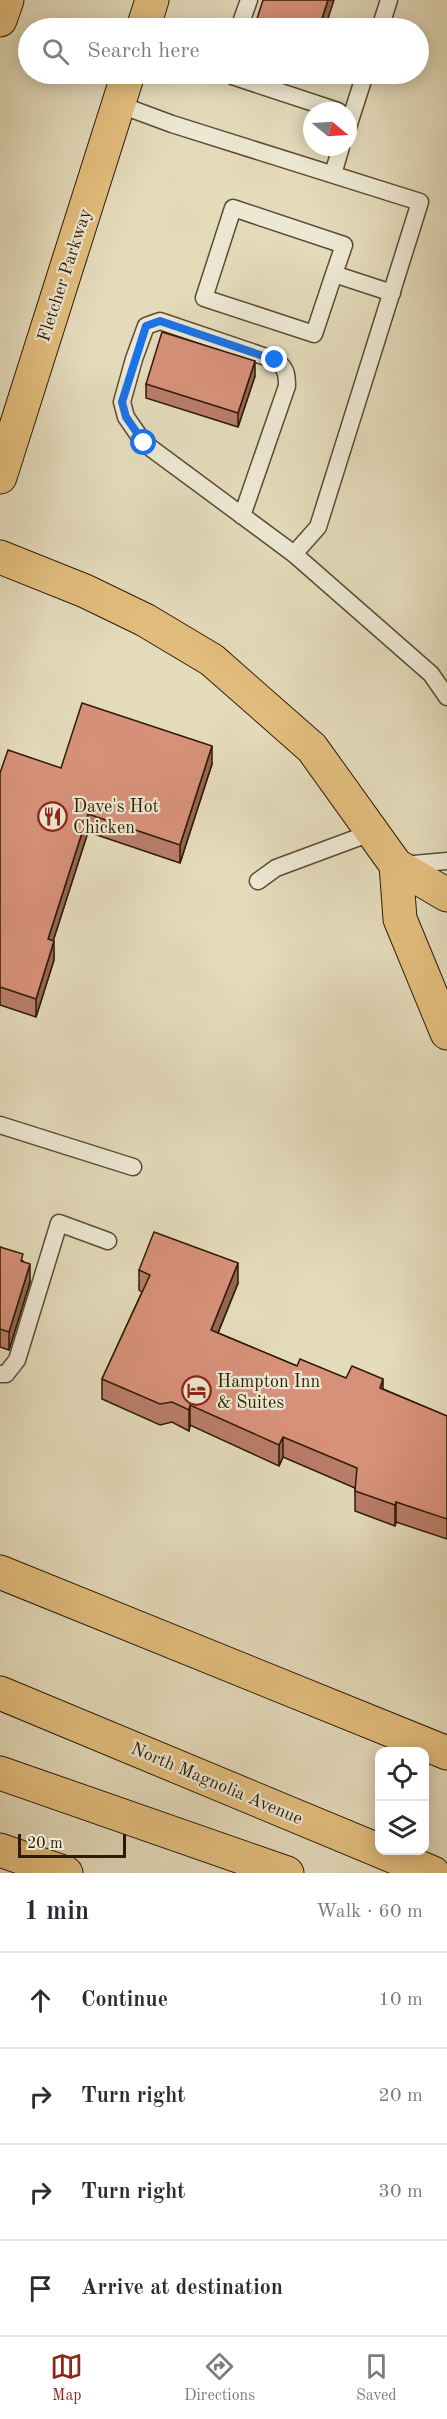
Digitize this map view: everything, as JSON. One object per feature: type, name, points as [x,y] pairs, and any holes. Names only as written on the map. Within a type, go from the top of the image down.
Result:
[{"type":"main road","points":[[0,20],[6,0]]},
{"type":"main road","points":[[146,18],[152,0]]},
{"type":"main road","name":"Fletcher Parkway","points":[[0,477],[125,84]]},
{"type":"main road","points":[[0,557],[85,591],[135,615],[212,660],[312,748],[396,865],[447,895]]},
{"type":"main road","points":[[396,865],[400,919],[447,1033]]},
{"type":"main road","points":[[0,1572],[447,1753]]},
{"type":"main road","name":"North Magnolia Avenue","points":[[0,1694],[433,1873]]},
{"type":"main road","points":[[0,1773],[287,1873]]},
{"type":"main road","points":[[0,1850],[66,1873]]},
{"type":"lane","points":[[243,18],[249,0]]},
{"type":"lane","points":[[383,18],[389,0]]},
{"type":"lane","points":[[254,84],[304,102]]},
{"type":"lane","points":[[353,102],[361,84]]},
{"type":"lane","points":[[118,104],[172,124],[420,202],[318,527],[294,554]]},
{"type":"lane","points":[[333,174],[339,156]]},
{"type":"lane","points":[[233,208],[344,244],[334,274],[314,334],[204,298],[233,208]]},
{"type":"lane","points":[[334,274],[392,293]]},
{"type":"lane","points":[[242,516],[287,386],[287,372],[283,365],[275,360],[160,321],[146,326],[122,402],[126,417],[144,443],[242,516],[294,554],[430,674],[447,698]]},
{"type":"lane","points":[[258,881],[276,868],[374,832]]},
{"type":"lane","points":[[396,865],[447,861]]},
{"type":"lane","points":[[0,1125],[133,1167]]},
{"type":"lane","points":[[0,1374],[6,1374],[17,1360],[60,1223],[108,1241]]},
{"type":"building","points":[[263,0],[328,0],[322,18],[257,18]]},
{"type":"building","points":[[162,332],[255,361],[238,413],[146,384]]},
{"type":"building","points":[[82,703],[212,746],[180,845],[88,814],[48,939],[54,941],[36,999],[0,987],[0,773],[8,750],[61,768]]},
{"type":"building","name":"Hampton Inn & Suites","points":[[154,1232],[238,1263],[211,1330],[297,1366],[300,1359],[346,1378],[352,1366],[383,1379],[380,1388],[447,1416],[447,1519],[355,1491],[357,1468],[283,1437],[279,1445],[190,1405],[189,1410],[172,1402],[160,1404],[102,1379],[150,1275],[139,1270]]},
{"type":"building","points":[[0,1247],[23,1254],[21,1261],[30,1264],[9,1332],[0,1329]]},
{"type":"place","name":"Dave's Hot Chicken","points":[[52,816]]},
{"type":"place","name":"Hampton Inn & Suites","points":[[196,1391]]},
{"type":"route","points":[[144,443],[126,417],[122,402],[146,326],[160,321],[275,360]]}]
